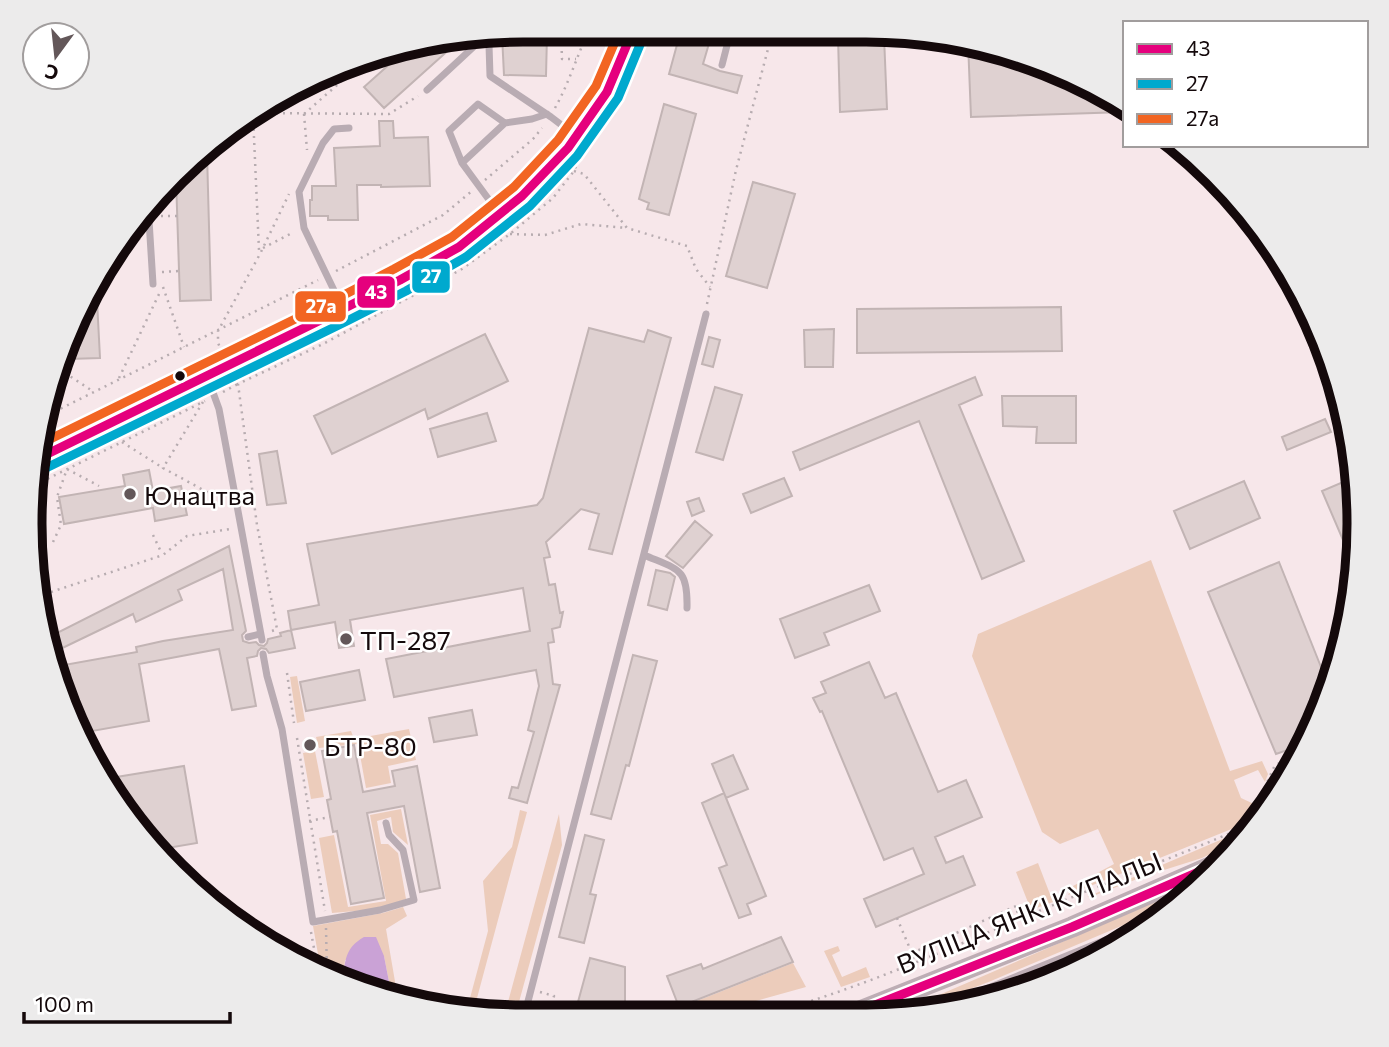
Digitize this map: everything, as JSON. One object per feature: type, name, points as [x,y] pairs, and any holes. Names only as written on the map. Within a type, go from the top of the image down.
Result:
[{"type":"main road","points":[[47,452],[343,309],[459,247],[522,196],[568,148],[607,92],[628,42]]},
{"type":"main road","name":"ВУЛІЦА ЯНКІ КУПАЛЫ","points":[[876,1005],[1072,927],[1197,873]]},
{"type":"lane","points":[[722,65],[728,42]]},
{"type":"lane","points":[[487,43],[490,76],[549,115],[576,137]]},
{"type":"lane","points":[[427,90],[476,45]]},
{"type":"lane","points":[[500,214],[463,163],[449,131],[478,104],[505,123]]},
{"type":"lane","points":[[463,163],[505,123],[549,115]]},
{"type":"lane","points":[[343,309],[304,228],[299,192],[323,143],[334,129],[349,128]]},
{"type":"lane","points":[[150,220],[153,284]]},
{"type":"lane","points":[[527,1005],[706,314]]},
{"type":"lane","points":[[206,376],[220,418],[261,637],[248,637]]},
{"type":"lane","points":[[644,555],[682,575],[687,589],[687,608]]},
{"type":"lane","points":[[263,654],[282,729],[313,922],[380,911],[414,900],[403,850],[388,835],[386,822]]},
{"type":"path","points":[[561,42],[562,59],[576,59]]},
{"type":"path","points":[[55,411],[443,215],[533,139],[564,93],[584,42]]},
{"type":"path","points":[[706,314],[736,170],[770,42]]},
{"type":"path","points":[[304,114],[348,76]]},
{"type":"path","points":[[271,114],[388,114],[427,90]]},
{"type":"path","points":[[304,114],[308,155]]},
{"type":"path","points":[[254,124],[260,254]]},
{"type":"path","points":[[574,171],[584,174],[627,228]]},
{"type":"path","points":[[220,347],[218,331],[291,190]]},
{"type":"path","points":[[161,216],[177,216]]},
{"type":"path","points":[[510,233],[545,235],[581,225],[627,228],[687,246],[696,269],[710,287]]},
{"type":"path","points":[[262,248],[304,228]]},
{"type":"path","points":[[162,272],[179,271]]},
{"type":"path","points":[[118,380],[163,286],[184,348]]},
{"type":"path","points":[[66,374],[94,392]]},
{"type":"path","points":[[238,384],[257,525],[277,629],[261,637]]},
{"type":"path","points":[[44,481],[214,396]]},
{"type":"path","points":[[163,468],[203,402]]},
{"type":"path","points":[[122,442],[218,498]]},
{"type":"path","points":[[67,469],[99,486]]},
{"type":"path","points":[[53,542],[61,525],[57,498],[67,469]]},
{"type":"path","points":[[51,592],[163,555],[187,536],[240,527]]},
{"type":"path","points":[[153,535],[163,555]]},
{"type":"path","points":[[287,673],[294,723]]},
{"type":"path","points":[[297,738],[326,920],[327,962]]},
{"type":"path","points":[[1258,802],[1275,765],[1283,762]]},
{"type":"path","points":[[310,820],[330,817]]},
{"type":"path","points":[[798,1005],[834,994],[916,962],[1236,830]]},
{"type":"path","points":[[912,953],[1016,906],[1019,919]]},
{"type":"path","points":[[990,917],[995,929]]},
{"type":"path","points":[[897,918],[916,962]]},
{"type":"path","points":[[316,957],[310,924],[326,920]]},
{"type":"path","points":[[540,992],[554,996],[551,1005]]},
{"type":"shaded area","points":[[1151,560],[1230,771],[1262,761],[1268,774],[1265,782],[1258,770],[1234,780],[1241,798],[1254,804],[1249,815],[1240,826],[1068,895],[1073,886],[1114,864],[1098,829],[1060,844],[1042,832],[972,656],[978,634]]},
{"type":"shaded area","points":[[297,676],[305,721],[297,723],[290,677]]},
{"type":"shaded area","points":[[409,729],[416,760],[388,766],[391,783],[366,788],[358,744],[319,748],[316,737],[351,731],[354,739]]},
{"type":"shaded area","points":[[315,751],[324,797],[311,799],[303,753]]},
{"type":"shaded area","points":[[401,809],[408,845],[393,832],[391,817],[377,821],[381,844],[388,844],[398,853],[406,899],[379,909],[332,913],[319,838],[334,835],[348,907],[386,901],[370,815]]},
{"type":"shaded area","points":[[520,810],[527,812],[476,1002],[469,1002],[488,931],[483,881],[512,847]]},
{"type":"shaded area","points":[[559,814],[562,845],[518,1005],[507,1004]]},
{"type":"shaded area","points":[[1233,834],[1220,850],[1202,858],[1087,897]]},
{"type":"shaded area","points":[[1038,863],[1053,902],[1031,910],[1016,872]]},
{"type":"shaded area","points":[[1172,895],[1143,917],[991,981],[947,998],[924,1001]]},
{"type":"shaded area","points":[[403,907],[407,916],[386,929],[396,988],[390,986],[384,956],[345,960],[344,970],[319,959],[313,926]]},
{"type":"shaded area","points":[[364,937],[376,937],[384,956],[390,986],[344,970],[347,955]]},
{"type":"shaded area","points":[[838,946],[840,951],[832,955],[842,977],[866,967],[870,977],[841,987],[824,951]]},
{"type":"shaded area","points":[[793,963],[806,987],[742,1005],[687,1005]]},
{"type":"building","points":[[547,42],[546,76],[504,75],[502,43]]},
{"type":"building","points":[[678,42],[709,42],[703,64],[742,76],[737,93],[669,74]]},
{"type":"building","points":[[838,42],[884,43],[887,109],[840,112]]},
{"type":"building","points":[[451,48],[384,108],[364,87],[395,59]]},
{"type":"building","points":[[968,53],[1050,79],[1115,112],[971,117]]},
{"type":"building","points":[[664,104],[696,114],[669,215],[647,209],[649,203],[639,199]]},
{"type":"building","points":[[379,121],[393,121],[394,138],[428,137],[430,186],[357,185],[358,220],[328,220],[328,216],[310,216],[312,186],[336,186],[334,148],[380,146]]},
{"type":"building","points":[[207,160],[211,300],[180,301],[176,190]]},
{"type":"building","points":[[753,182],[795,194],[767,288],[726,276]]},
{"type":"building","points":[[97,302],[100,358],[72,359]]},
{"type":"building","points":[[1061,307],[1062,351],[857,353],[857,309]]},
{"type":"building","points":[[589,328],[644,342],[648,330],[671,338],[612,554],[589,549],[599,514],[581,509],[546,542],[550,557],[544,558],[549,585],[555,584],[560,613],[563,612],[560,627],[552,629],[554,642],[548,643],[553,684],[560,685],[527,803],[509,798],[512,787],[518,788],[534,732],[528,730],[539,686],[536,670],[394,697],[386,659],[530,631],[523,588],[350,620],[354,646],[339,648],[335,622],[291,630],[288,611],[319,605],[307,544],[537,505],[543,498]]},
{"type":"building","points":[[834,329],[833,367],[805,367],[804,330]]},
{"type":"building","points":[[485,334],[508,381],[428,419],[425,409],[332,454],[314,416]]},
{"type":"building","points":[[709,337],[720,340],[713,367],[702,364]]},
{"type":"building","points":[[975,377],[982,395],[959,405],[1024,561],[982,579],[919,421],[800,470],[793,452]]},
{"type":"building","points":[[715,387],[742,395],[723,460],[696,452]]},
{"type":"building","points":[[1002,396],[1076,396],[1076,443],[1036,443],[1037,427],[1003,426]]},
{"type":"building","points":[[487,413],[496,441],[438,457],[430,429]]},
{"type":"building","points":[[1325,419],[1331,432],[1287,450],[1282,437]]},
{"type":"building","points":[[277,451],[286,503],[267,505],[259,454]]},
{"type":"building","name":"Юнацтва","points":[[149,470],[153,491],[181,486],[187,515],[155,521],[153,508],[64,524],[59,497],[125,486],[123,475]]},
{"type":"building","points":[[784,478],[792,496],[751,513],[743,494]]},
{"type":"building","points":[[1244,481],[1260,518],[1190,549],[1174,511]]},
{"type":"building","points":[[1345,481],[1346,548],[1322,491]]},
{"type":"building","points":[[699,498],[704,511],[692,516],[687,502]]},
{"type":"building","points":[[695,521],[712,535],[683,568],[666,556]]},
{"type":"building","points":[[229,546],[246,631],[242,635],[243,641],[264,646],[268,639],[291,630],[295,648],[269,653],[261,648],[257,656],[247,658],[256,706],[232,710],[219,649],[139,664],[149,721],[90,731],[64,665],[137,652],[136,647],[163,641],[233,630],[223,569],[178,590],[182,600],[136,622],[133,614],[59,650],[55,634]]},
{"type":"building","points":[[1279,562],[1323,672],[1310,708],[1290,749],[1276,754],[1208,592]]},
{"type":"building","points":[[656,570],[675,577],[667,610],[648,605]]},
{"type":"building","points":[[869,585],[880,611],[824,633],[829,645],[795,658],[780,619]]},
{"type":"building","points":[[633,655],[657,661],[629,766],[626,765],[611,819],[591,814]]},
{"type":"building","points":[[869,662],[885,698],[896,693],[938,792],[966,780],[982,817],[935,837],[946,863],[963,856],[975,885],[876,927],[864,899],[924,874],[913,848],[884,860],[822,711],[820,712],[813,698],[826,693],[821,682]]},
{"type":"building","points":[[359,670],[365,700],[306,711],[300,682]]},
{"type":"building","points":[[472,710],[477,735],[434,742],[429,718]]},
{"type":"building","points":[[354,745],[363,792],[395,786],[392,771],[417,766],[440,888],[420,892],[404,806],[367,813],[384,898],[351,904],[337,831],[333,832],[327,800],[331,799],[322,751]]},
{"type":"building","points":[[733,755],[748,789],[726,798],[712,764]]},
{"type":"building","points":[[184,766],[197,843],[168,848],[115,777]]},
{"type":"building","points":[[724,793],[766,896],[747,904],[751,914],[739,918],[719,868],[727,865],[702,803]]},
{"type":"building","points":[[585,835],[604,840],[590,894],[596,895],[584,943],[559,937]]},
{"type":"building","points":[[781,937],[793,962],[678,1005],[667,976],[701,964],[703,969]]},
{"type":"building","points":[[590,958],[625,967],[625,1005],[577,1005]]},
{"type":"transit line","name":"27а","points":[[49,439],[338,298],[452,237],[514,187],[558,140],[596,86],[615,42]]},
{"type":"transit line","name":"43","points":[[47,454],[343,309],[459,247],[522,196],[568,148],[607,92],[628,42]]},
{"type":"transit line","name":"27","points":[[45,468],[349,320],[466,257],[530,206],[577,156],[618,98],[641,42]]},
{"type":"transit line","name":"43","points":[[876,1005],[1072,927],[1197,873]]},
{"type":"place","name":"Юнацтва","points":[[130,494]]},
{"type":"place","name":"ТП-287","points":[[346,639]]},
{"type":"place","name":"БТР-80","points":[[310,745]]}]
